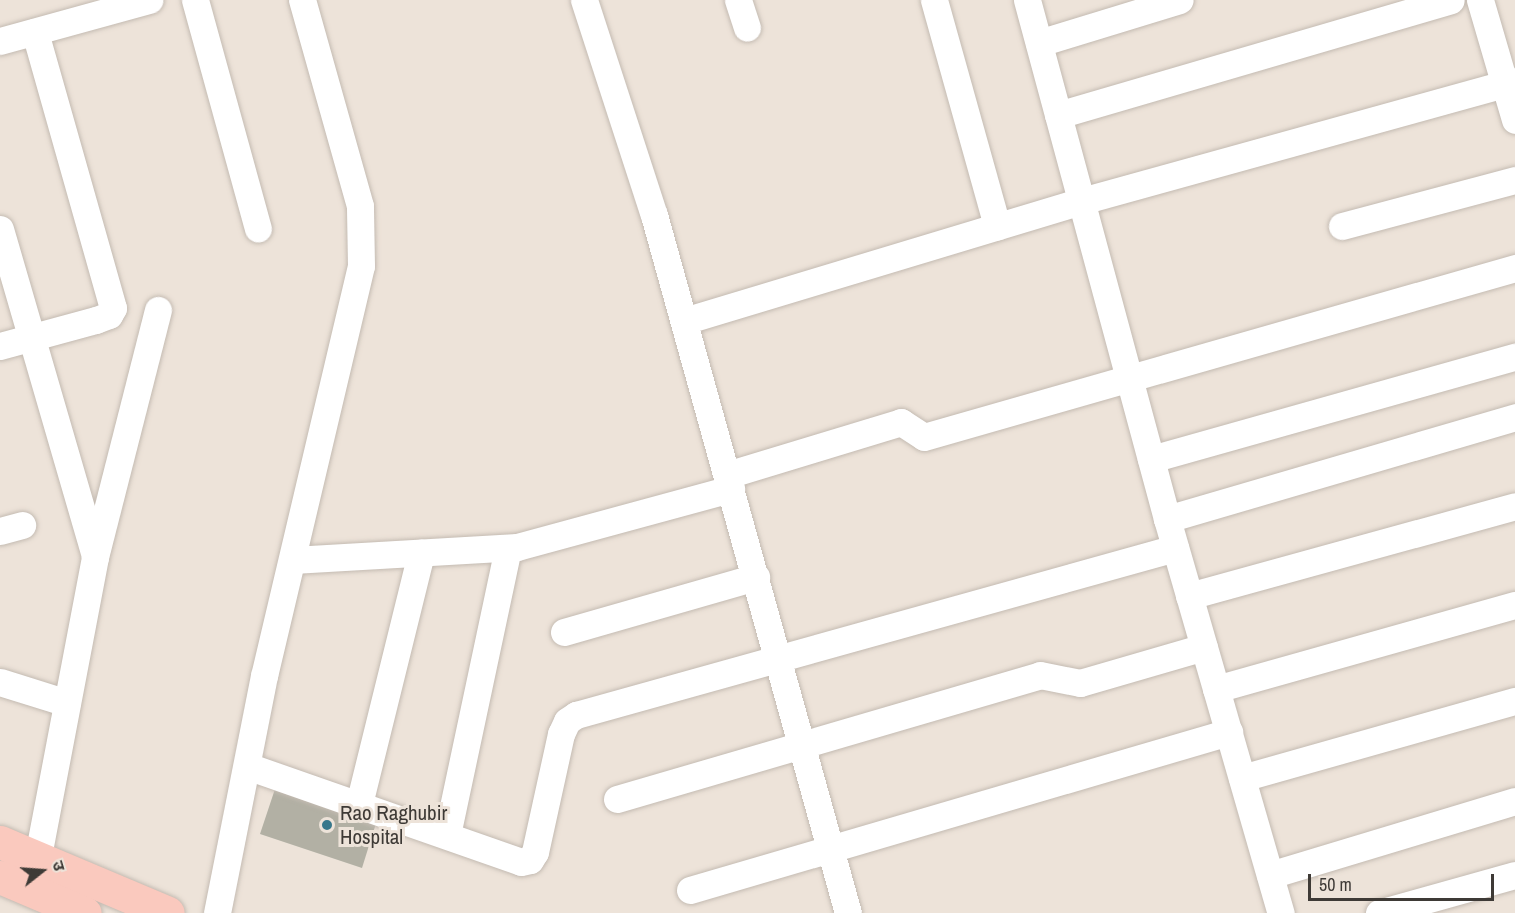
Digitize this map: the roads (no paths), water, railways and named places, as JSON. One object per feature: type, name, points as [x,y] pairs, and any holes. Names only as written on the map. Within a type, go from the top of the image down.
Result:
[{"type":"main road","points":[[0,842],[168,913]]},
{"type":"main road","points":[[0,877],[85,913]]},
{"type":"street","points":[[0,41],[35,32],[118,4],[148,0]]},
{"type":"street","points":[[195,0],[258,228]]},
{"type":"street","points":[[217,913],[246,766],[361,266],[363,234],[360,206],[302,0]]},
{"type":"street","points":[[584,0],[684,321],[848,913]]},
{"type":"street","points":[[738,0],[747,28]]},
{"type":"street","points":[[934,0],[997,226]]},
{"type":"street","points":[[1027,0],[1175,548],[1281,913]]},
{"type":"street","points":[[1039,43],[1180,0]]},
{"type":"street","points":[[1058,115],[1450,0]]},
{"type":"street","points":[[1480,0],[1510,82],[1515,120]]},
{"type":"street","points":[[0,346],[109,315],[113,299],[35,32]]},
{"type":"street","points":[[684,321],[1082,201],[1510,82]]},
{"type":"street","points":[[1342,226],[1515,180]]},
{"type":"street","points":[[0,230],[95,557]]},
{"type":"street","points":[[292,560],[508,548],[729,482],[901,422],[924,437],[1515,268]]},
{"type":"street","points":[[31,890],[95,557],[158,310]]},
{"type":"street","points":[[1151,459],[1515,357]]},
{"type":"street","points":[[1167,519],[1515,417]]},
{"type":"street","points":[[1189,596],[1515,506]]},
{"type":"street","points":[[447,835],[508,548]]},
{"type":"street","points":[[246,766],[521,862],[530,860],[535,852],[561,734],[567,721],[585,711],[1175,548]]},
{"type":"street","points":[[359,804],[420,553]]},
{"type":"street","points":[[564,632],[756,577]]},
{"type":"street","points":[[1216,689],[1515,605]]},
{"type":"street","points":[[617,799],[802,747],[1040,675],[1080,683],[1204,647]]},
{"type":"street","points":[[0,682],[67,703]]},
{"type":"street","points":[[1242,778],[1515,701]]},
{"type":"street","points":[[690,891],[1228,732]]},
{"type":"street","points":[[1270,875],[1515,801]]},
{"type":"street","points":[[1379,913],[1515,875]]},
{"type":"place","name":"Rao Raghubir Hospital","points":[[327,825]]}]
